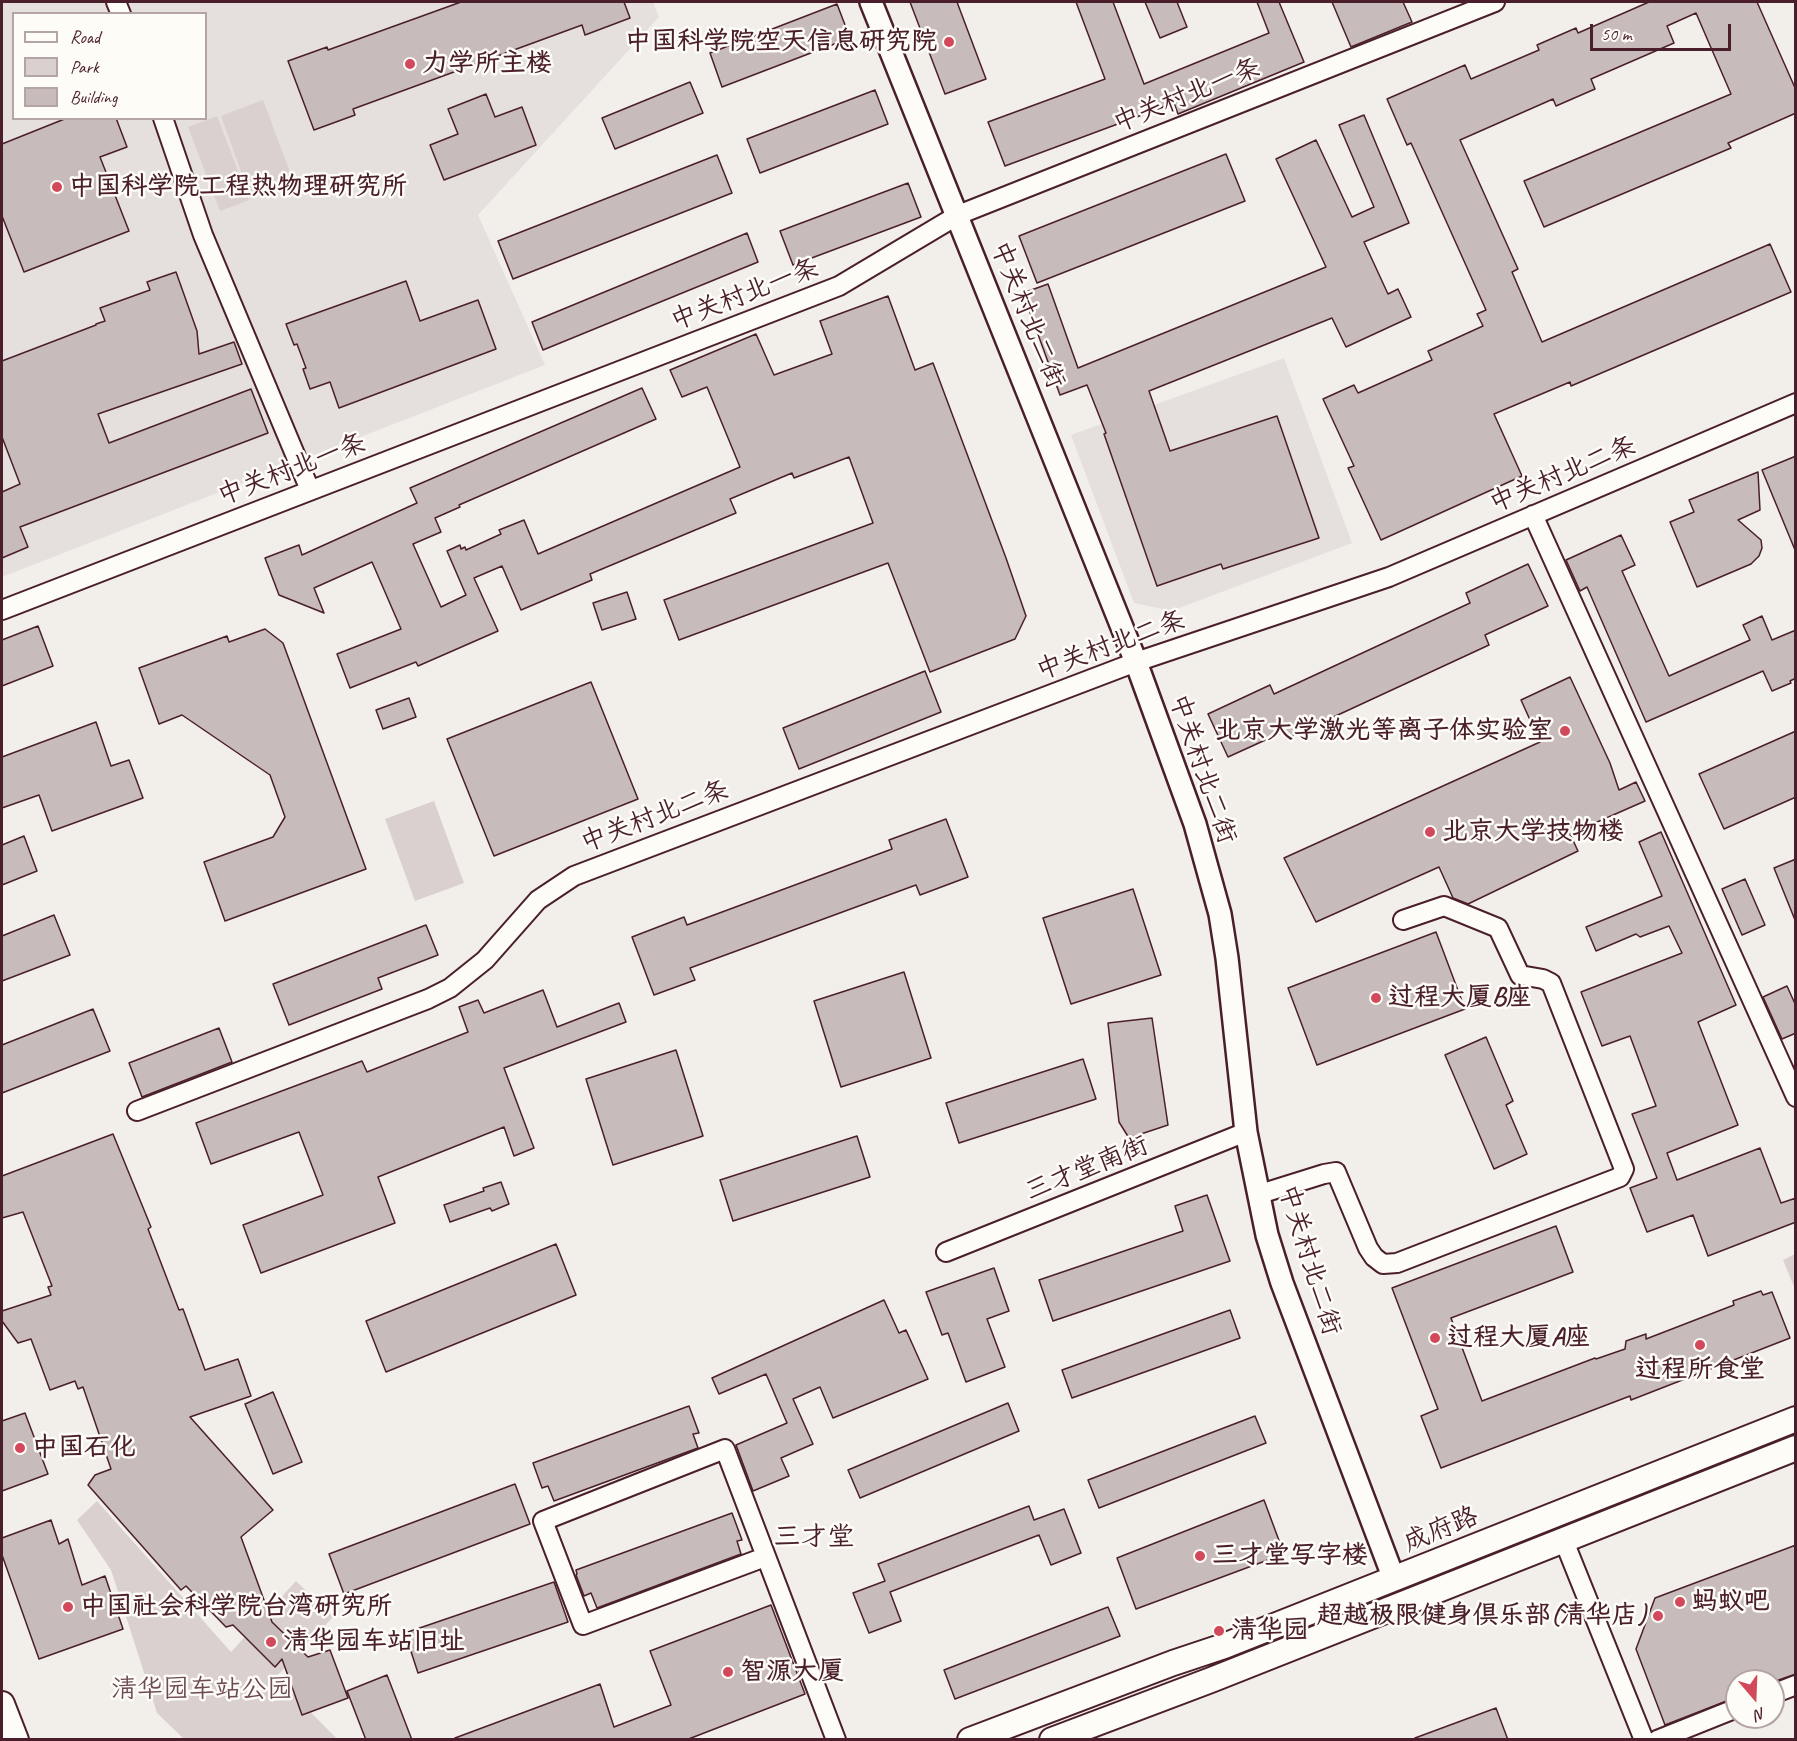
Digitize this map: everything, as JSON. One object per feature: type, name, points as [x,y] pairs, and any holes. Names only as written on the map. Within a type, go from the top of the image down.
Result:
[{"type":"main road","name":"成府路","points":[[970,1740],[1224,1646],[1796,1419]]},
{"type":"main road","points":[[1052,1740],[1211,1680],[1796,1448]]},
{"type":"main road","points":[[2,1704],[16,1740]]},
{"type":"street","name":"中关村北二街","points":[[871,2],[1136,662],[1195,824],[1220,914],[1227,957],[1246,1132],[1267,1235],[1282,1283],[1394,1579]]},
{"type":"street","name":"中关村北一条","points":[[2,610],[839,286],[958,215],[1495,2]]},
{"type":"street","points":[[164,120],[203,235],[310,490]]},
{"type":"street","name":"中关村北二条","points":[[137,1111],[428,999],[450,988],[485,960],[538,900],[574,876],[1136,662],[1389,577],[1796,403]]},
{"type":"street","points":[[1533,515],[1796,1097]]},
{"type":"street","points":[[1260,1194],[1324,1174],[1336,1173],[1368,1248],[1383,1264],[1397,1263],[1620,1177],[1624,1169],[1551,983],[1543,979],[1520,975],[1498,928],[1444,906],[1403,920]]},
{"type":"street","name":"三才堂南街","points":[[946,1252],[1246,1132]]},
{"type":"street","points":[[765,1557],[583,1625],[543,1521],[725,1449],[836,1740]]},
{"type":"street","points":[[1564,1541],[1644,1740]]},
{"type":"street","points":[[1657,1740],[1725,1713]]},
{"type":"shaded area","points":[[2,2],[653,2],[659,17],[478,215],[545,365],[2,577]]},
{"type":"shaded area","points":[[1284,358],[1352,543],[1171,611],[1134,603],[1071,435]]},
{"type":"green space","points":[[263,100],[294,183],[251,199],[221,116]]},
{"type":"green space","points":[[217,116],[249,200],[220,211],[188,127]]},
{"type":"green space","points":[[434,801],[464,883],[415,901],[385,819]]},
{"type":"green space","points":[[1795,1254],[1795,1289],[1783,1260]]},
{"type":"green space","name":"清华园车站公园","points":[[97,1501],[231,1652],[296,1581],[333,1617],[276,1677],[337,1739],[184,1739],[157,1713],[111,1570],[77,1520]]},
{"type":"building","name":"力学所主楼","points":[[461,2],[624,2],[630,18],[585,35],[582,25],[353,109],[355,115],[314,130],[288,61],[327,47],[328,50]]},
{"type":"building","name":"中国科学院空天信息研究院","points":[[910,2],[957,2],[986,79],[945,94]]},
{"type":"building","points":[[1076,2],[1113,2],[1144,84],[1269,33],[1257,2],[1279,2],[1304,62],[1178,114],[1174,103],[1005,166],[988,122],[1105,79]]},
{"type":"building","points":[[1145,2],[1177,2],[1187,27],[1160,38]]},
{"type":"building","points":[[1332,2],[1403,2],[1412,22],[1351,47]]},
{"type":"building","points":[[1649,2],[1757,2],[1796,90],[1796,113],[1728,143],[1731,148],[1544,227],[1524,181],[1731,94],[1696,13],[1667,26],[1674,43],[1591,79],[1595,89],[1556,106],[1553,99],[1460,140],[1518,269],[1512,272],[1542,342],[1770,244],[1791,292],[1571,386],[1570,382],[1494,414],[1522,476],[1381,540],[1348,468],[1354,466],[1323,399],[1354,385],[1358,393],[1432,360],[1428,351],[1483,326],[1477,314],[1486,310],[1411,143],[1407,145],[1387,99],[1465,65],[1471,79],[1539,50],[1537,45],[1576,28],[1578,33]]},
{"type":"building","points":[[837,4],[850,38],[722,87],[710,53]]},
{"type":"building","points":[[690,82],[703,113],[615,149],[602,118]]},
{"type":"building","points":[[875,90],[888,124],[760,173],[747,139]]},
{"type":"building","points":[[486,94],[495,117],[522,107],[536,145],[444,180],[430,145],[458,134],[448,109]]},
{"type":"building","points":[[1364,115],[1409,223],[1364,242],[1388,294],[1398,289],[1411,317],[1346,347],[1332,318],[1149,391],[1170,451],[1277,416],[1319,538],[1223,569],[1221,564],[1157,586],[1104,434],[1106,433],[1087,385],[1060,395],[1023,293],[1048,284],[1078,368],[1326,267],[1276,159],[1316,140],[1352,217],[1374,207],[1339,125]]},
{"type":"building","name":"中国科学院工程热物理研究所","points":[[62,120],[117,120],[127,147],[100,157],[129,231],[24,272],[2,216],[2,144]]},
{"type":"building","points":[[1226,154],[1245,201],[1037,283],[1019,236]]},
{"type":"building","points":[[717,155],[732,193],[513,279],[498,241]]},
{"type":"building","points":[[908,183],[921,217],[793,265],[780,231]]},
{"type":"building","points":[[747,233],[758,262],[543,350],[532,322]]},
{"type":"building","points":[[176,272],[197,331],[199,354],[234,342],[242,364],[98,414],[109,443],[251,389],[268,433],[20,527],[28,547],[2,558],[2,492],[20,484],[2,437],[2,361],[105,321],[100,308],[150,290],[147,282]]},
{"type":"building","points":[[406,281],[420,321],[478,300],[496,349],[339,408],[330,382],[310,389],[303,369],[306,368],[286,324]]},
{"type":"building","points":[[888,296],[915,370],[933,363],[1006,558],[1026,616],[1015,639],[930,672],[888,563],[679,640],[664,600],[873,523],[849,457],[794,478],[792,473],[730,499],[736,513],[590,574],[592,580],[521,610],[502,566],[474,578],[498,631],[418,666],[416,662],[350,688],[337,654],[401,629],[372,562],[314,588],[324,613],[279,595],[265,558],[299,545],[302,555],[417,503],[410,488],[642,388],[656,419],[459,505],[460,507],[435,518],[441,532],[413,544],[441,607],[466,595],[447,551],[460,545],[461,549],[465,547],[466,550],[501,534],[499,530],[524,520],[538,554],[740,467],[707,387],[682,397],[670,370],[756,334],[774,375],[832,354],[820,321]]},
{"type":"building","points":[[1796,456],[1796,550],[1795,550],[1762,470]]},
{"type":"building","points":[[1758,472],[1760,510],[1738,520],[1761,540],[1762,548],[1759,556],[1751,564],[1697,587],[1670,522],[1694,512],[1689,500]]},
{"type":"building","points":[[1621,535],[1635,565],[1622,571],[1669,676],[1750,640],[1743,625],[1762,616],[1772,640],[1796,630],[1796,678],[1790,681],[1791,683],[1772,691],[1763,671],[1646,722],[1587,587],[1580,591],[1566,560]]},
{"type":"building","points":[[1528,564],[1548,606],[1485,635],[1489,645],[1286,739],[1283,732],[1228,757],[1208,714],[1270,685],[1274,694],[1470,603],[1466,593]]},
{"type":"building","points":[[627,592],[636,619],[602,630],[593,603]]},
{"type":"building","points":[[38,626],[53,666],[2,686],[2,640]]},
{"type":"building","points":[[265,629],[283,643],[366,869],[225,921],[204,862],[273,837],[285,817],[270,775],[182,715],[159,724],[139,668],[227,636],[229,642]]},
{"type":"building","points":[[925,671],[941,712],[799,769],[783,728]]},
{"type":"building","name":"北京大学技物楼","points":[[1570,677],[1610,763],[1619,790],[1636,782],[1645,801],[1570,834],[1578,851],[1468,904],[1453,898],[1439,867],[1316,922],[1284,858],[1540,742],[1521,700]]},
{"type":"building","points":[[591,682],[638,799],[494,856],[447,739]]},
{"type":"building","points":[[409,698],[416,717],[383,729],[376,710]]},
{"type":"building","points":[[96,722],[111,766],[129,760],[143,798],[52,831],[39,795],[2,808],[2,757]]},
{"type":"building","points":[[1796,731],[1796,797],[1724,829],[1699,774]]},
{"type":"building","points":[[946,819],[968,877],[920,895],[916,885],[690,968],[695,980],[654,995],[632,937],[684,917],[687,925],[892,849],[889,840]]},
{"type":"building","points":[[1661,832],[1736,1005],[1698,1022],[1738,1125],[1667,1153],[1677,1180],[1760,1148],[1781,1203],[1796,1198],[1796,1222],[1708,1256],[1693,1215],[1647,1232],[1630,1188],[1657,1178],[1632,1114],[1656,1106],[1630,1036],[1602,1046],[1581,992],[1682,953],[1669,926],[1640,937],[1636,934],[1596,951],[1586,927],[1662,896],[1639,842]]},
{"type":"building","points":[[24,836],[37,871],[2,885],[2,845]]},
{"type":"building","points":[[1796,859],[1796,920],[1795,920],[1774,868]]},
{"type":"building","points":[[1745,879],[1765,925],[1742,935],[1722,889]]},
{"type":"building","points":[[1133,889],[1161,975],[1071,1004],[1043,918]]},
{"type":"building","points":[[54,915],[70,955],[2,981],[2,936]]},
{"type":"building","points":[[426,925],[438,955],[378,978],[382,989],[289,1025],[273,984]]},
{"type":"building","name":"过程大厦B座","points":[[1436,932],[1465,1009],[1317,1065],[1288,988]]},
{"type":"building","points":[[904,972],[931,1058],[841,1087],[814,1001]]},
{"type":"building","points":[[1787,986],[1796,1006],[1796,1033],[1782,1039],[1763,997]]},
{"type":"building","points":[[543,990],[557,1027],[619,1003],[626,1022],[504,1068],[534,1148],[514,1156],[504,1127],[378,1177],[395,1223],[261,1273],[243,1225],[323,1195],[299,1132],[211,1164],[196,1123],[362,1061],[367,1072],[468,1032],[459,1007],[478,1000],[484,1013]]},
{"type":"building","points":[[93,1009],[110,1051],[2,1093],[2,1045]]},
{"type":"building","points":[[1152,1018],[1168,1125],[1129,1138],[1119,1122],[1108,1023]]},
{"type":"building","points":[[219,1028],[232,1062],[142,1097],[129,1063]]},
{"type":"building","points":[[1486,1037],[1513,1101],[1506,1105],[1527,1154],[1494,1169],[1445,1055]]},
{"type":"building","points":[[676,1050],[703,1136],[613,1165],[586,1079]]},
{"type":"building","points":[[1083,1059],[1096,1099],[959,1143],[946,1103]]},
{"type":"building","points":[[113,1134],[151,1227],[148,1229],[179,1310],[183,1309],[205,1370],[238,1359],[251,1396],[190,1417],[273,1510],[241,1537],[272,1622],[308,1657],[330,1650],[348,1698],[302,1715],[282,1659],[275,1667],[233,1625],[226,1627],[186,1586],[181,1590],[88,1485],[95,1475],[111,1469],[83,1387],[78,1389],[75,1381],[50,1390],[31,1339],[18,1343],[2,1321],[2,1311],[51,1295],[48,1287],[52,1286],[23,1212],[2,1218],[2,1176]]},
{"type":"building","points":[[857,1136],[870,1177],[733,1221],[720,1180]]},
{"type":"building","points":[[501,1182],[509,1204],[450,1222],[444,1205],[484,1191],[483,1188]]},
{"type":"building","points":[[1207,1195],[1230,1261],[1053,1321],[1039,1280],[1183,1231],[1175,1206]]},
{"type":"building","name":"过程大厦A座","points":[[1556,1226],[1573,1272],[1451,1318],[1482,1401],[1625,1349],[1626,1341],[1646,1334],[1646,1339],[1734,1305],[1733,1301],[1761,1291],[1763,1295],[1772,1292],[1790,1338],[1631,1400],[1630,1396],[1441,1468],[1421,1416],[1438,1409],[1392,1288]]},
{"type":"building","points":[[556,1244],[576,1295],[386,1372],[366,1321]]},
{"type":"building","points":[[994,1268],[1009,1311],[987,1319],[1005,1367],[966,1382],[948,1333],[942,1335],[926,1292]]},
{"type":"building","points":[[884,1300],[899,1333],[906,1330],[928,1379],[833,1418],[820,1387],[793,1399],[813,1444],[781,1458],[789,1476],[753,1491],[736,1445],[787,1423],[766,1374],[719,1394],[712,1378]]},
{"type":"building","points":[[1230,1310],[1240,1338],[1072,1398],[1062,1370]]},
{"type":"building","points":[[273,1392],[302,1462],[273,1474],[245,1404]]},
{"type":"building","points":[[1008,1403],[1019,1431],[860,1498],[848,1470]]},
{"type":"building","points":[[689,1406],[699,1433],[693,1434],[698,1448],[554,1501],[548,1486],[542,1488],[533,1463]]},
{"type":"building","name":"中国石化","points":[[25,1413],[48,1474],[2,1491],[2,1421]]},
{"type":"building","points":[[1255,1416],[1266,1443],[1099,1508],[1088,1480]]},
{"type":"building","points":[[515,1484],[530,1524],[344,1594],[329,1554]]},
{"type":"building","name":"三才堂写字楼","points":[[1264,1500],[1284,1554],[1136,1609],[1117,1558]]},
{"type":"building","points":[[1029,1506],[1034,1520],[1064,1509],[1081,1553],[1051,1565],[1039,1535],[890,1592],[901,1621],[869,1633],[853,1593],[885,1581],[878,1564]]},
{"type":"building","points":[[732,1513],[742,1540],[737,1541],[741,1554],[597,1608],[591,1593],[584,1596],[576,1570]]},
{"type":"building","name":"中国社会科学院台湾研究所","points":[[51,1520],[59,1544],[68,1539],[82,1585],[105,1576],[123,1629],[39,1659],[2,1555],[2,1538]]},
{"type":"building","points":[[1796,1545],[1796,1674],[1785,1678],[1785,1669],[1725,1669],[1725,1702],[1665,1725],[1636,1649],[1655,1598]]},
{"type":"building","points":[[554,1582],[568,1622],[418,1673],[405,1633]]},
{"type":"building","name":"智源大厦","points":[[771,1605],[805,1694],[686,1740],[456,1740],[455,1738],[600,1684],[614,1727],[671,1705],[650,1651]]},
{"type":"building","points":[[1108,1607],[1120,1636],[955,1699],[944,1670]]},
{"type":"building","points":[[387,1675],[412,1740],[366,1740],[347,1691]]},
{"type":"building","points":[[1496,1708],[1508,1740],[1415,1740],[1415,1738]]},
{"type":"place","name":"中国科学院空天信息研究院","points":[[949,42]]},
{"type":"place","name":"力学所主楼","points":[[410,64]]},
{"type":"place","name":"中国科学院工程热物理研究所","points":[[57,187]]},
{"type":"place","name":"北京大学激光等离子体实验室","points":[[1565,731]]},
{"type":"place","name":"北京大学技物楼","points":[[1430,832]]},
{"type":"place","name":"过程大厦B座","points":[[1376,998]]},
{"type":"place","name":"过程大厦A座","points":[[1435,1338]]},
{"type":"place","name":"过程所食堂","points":[[1700,1345]]},
{"type":"place","name":"中国石化","points":[[20,1448]]},
{"type":"place","name":"三才堂写字楼","points":[[1200,1556]]},
{"type":"place","name":"蚂蚁吧","points":[[1680,1602]]},
{"type":"place","name":"中国社会科学院台湾研究所","points":[[68,1607]]},
{"type":"place","name":"超越极限健身俱乐部(清华店)","points":[[1658,1616]]},
{"type":"place","name":"清华园","points":[[1219,1631]]},
{"type":"place","name":"清华园车站旧址","points":[[271,1642]]},
{"type":"place","name":"智源大厦","points":[[728,1672]]},
{"type":"district","name":"三才堂","points":[[814,1538]]}]
